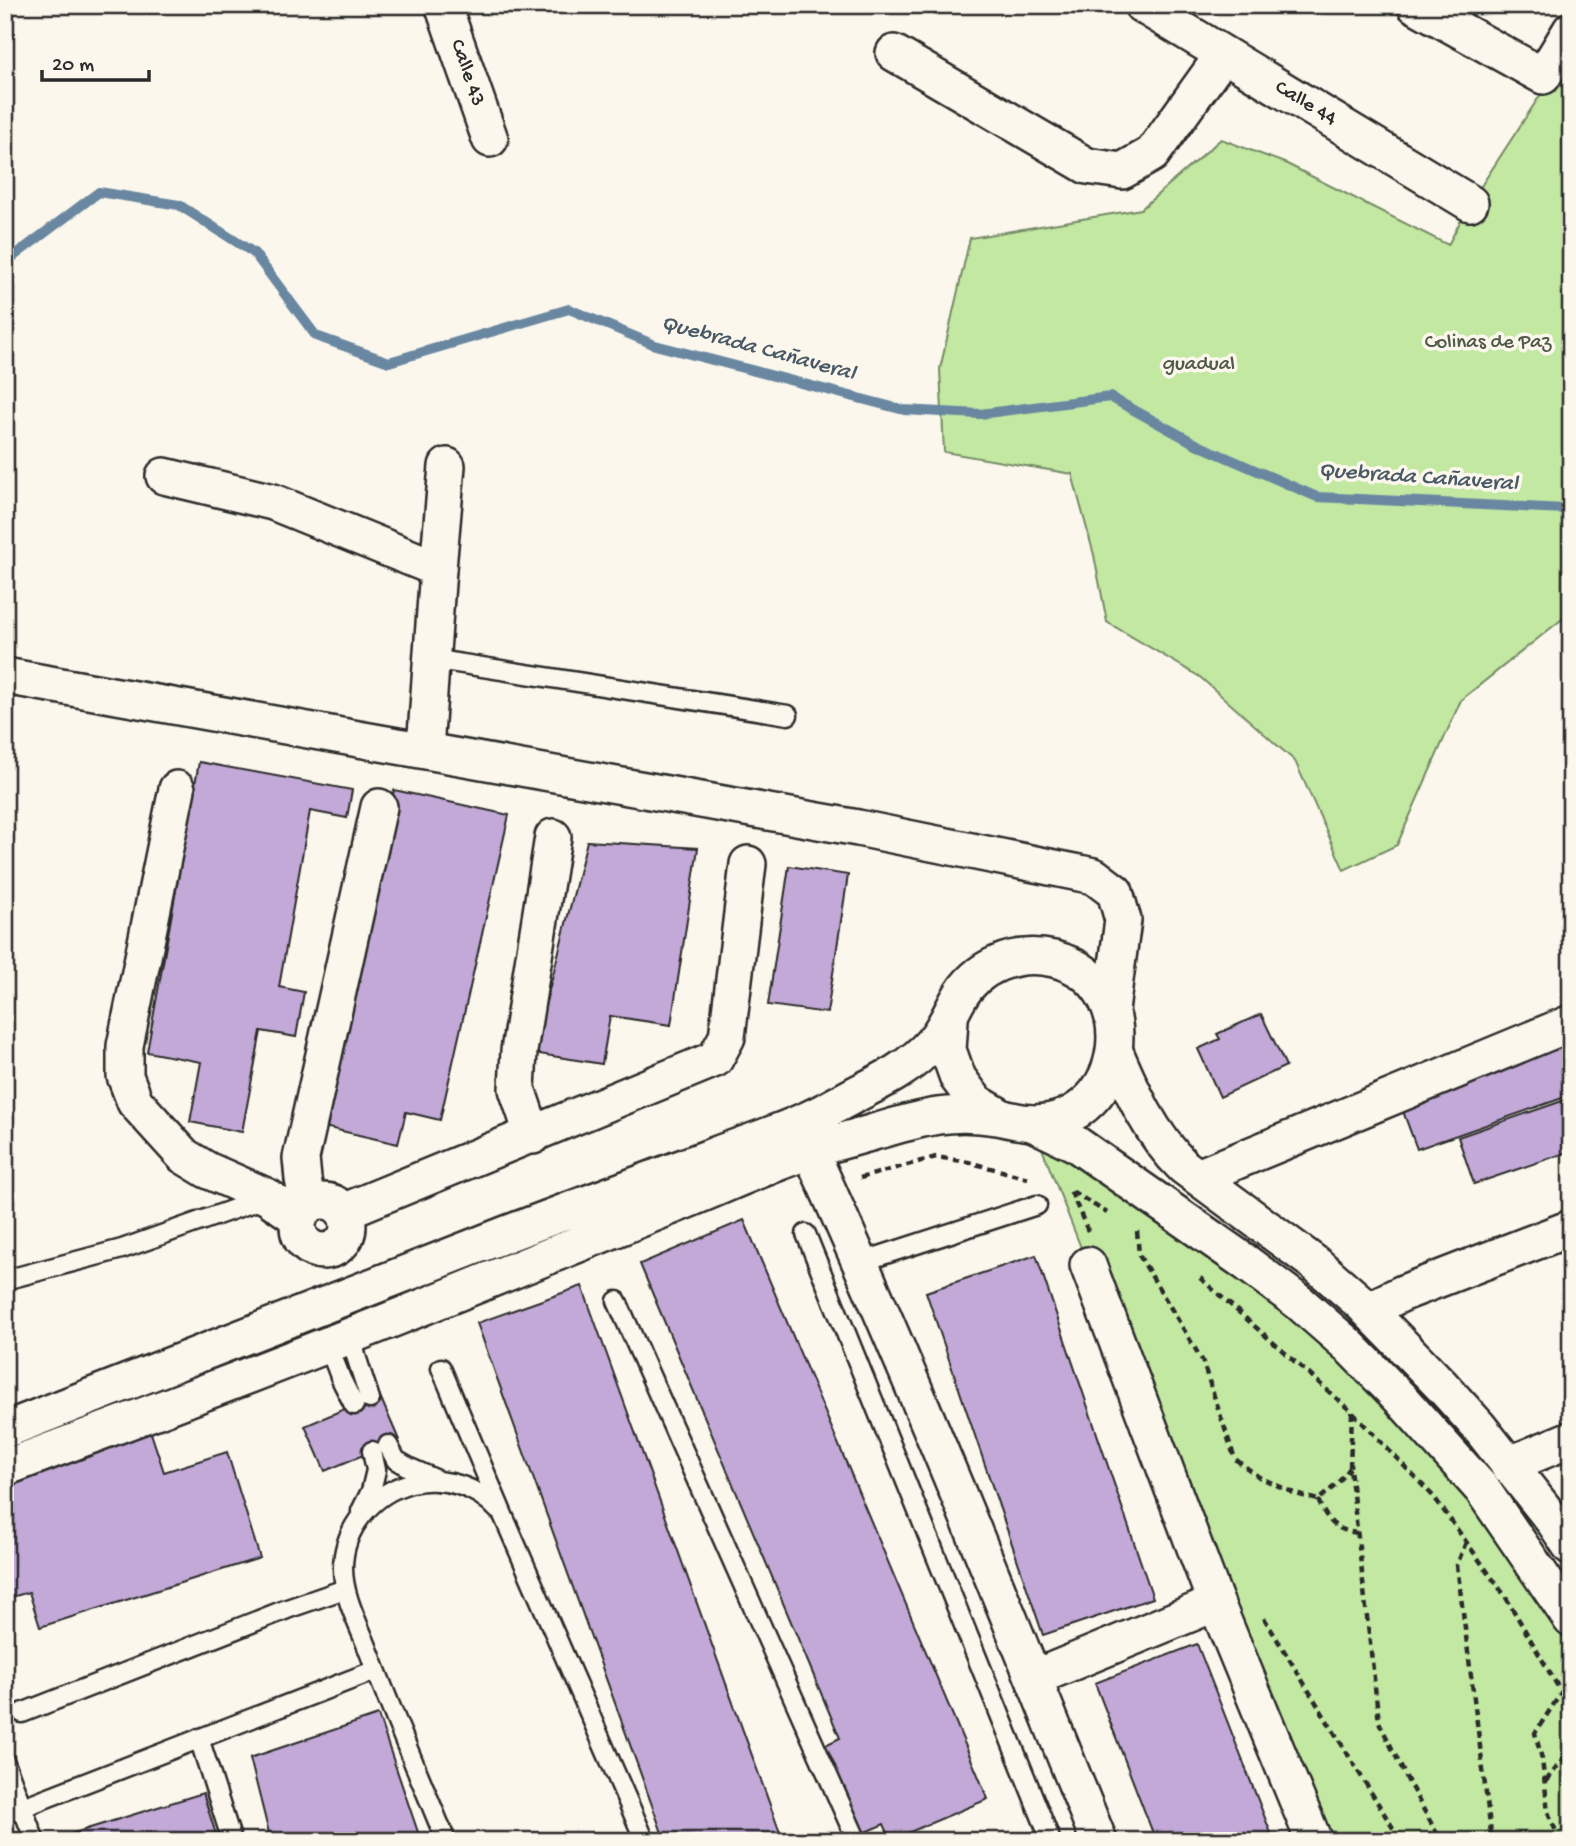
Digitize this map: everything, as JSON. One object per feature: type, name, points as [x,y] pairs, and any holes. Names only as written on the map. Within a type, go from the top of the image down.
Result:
[{"type":"street","name":"Calle 43","points":[[443,5],[490,139]]},
{"type":"street","name":"Calle 44","points":[[1142,5],[1470,203]]},
{"type":"street","points":[[1415,5],[1543,76],[1571,30]]},
{"type":"street","points":[[894,53],[1087,166],[1122,172],[1152,154],[1223,55]]},
{"type":"street","points":[[425,749],[447,466]]},
{"type":"street","points":[[163,476],[273,502],[438,569]]},
{"type":"street","points":[[5,676],[858,828],[1094,876],[1115,892],[1123,920],[1111,1010]]},
{"type":"street","points":[[177,789],[125,1046],[125,1076],[135,1101],[158,1130],[184,1156],[207,1170],[303,1211]]},
{"type":"street","points":[[303,1211],[318,1201],[328,1200],[338,1204],[345,1211],[349,1222],[348,1234],[333,1250],[321,1252],[310,1248],[302,1240],[298,1230],[303,1211],[301,1158],[379,807]]},
{"type":"street","points":[[533,1136],[517,1089],[519,1051],[553,837]]},
{"type":"street","points":[[345,1211],[715,1059],[727,1037],[748,864]]},
{"type":"street","points":[[5,1430],[354,1292],[804,1121],[897,1073],[920,1056],[950,1020],[958,1000],[970,982],[986,969],[1005,960],[1026,956],[1048,957],[1068,964],[1086,975],[1111,1010],[1116,1031],[1115,1052],[1108,1074],[1096,1095],[1077,1110],[1056,1120],[1017,1120],[967,1112],[948,1114],[927,1117],[810,1150],[340,1341],[5,1468]]},
{"type":"street","points":[[950,1020],[948,1050],[958,1078],[976,1102],[1076,1144],[1245,1262],[1300,1303],[1348,1345],[1482,1489],[1571,1619]]},
{"type":"street","points":[[1198,1177],[1571,1023]]},
{"type":"street","points":[[1115,1052],[1148,1122],[1168,1152],[1184,1167],[1317,1265],[1368,1310],[1479,1427],[1565,1533]]},
{"type":"street","points":[[810,1150],[861,1262],[1099,1841]]},
{"type":"street","points":[[1368,1310],[1403,1293],[1571,1228]]},
{"type":"street","points":[[333,1250],[354,1292]]},
{"type":"street","points":[[1089,1251],[1216,1603],[1314,1841]]},
{"type":"street","points":[[1508,1465],[1571,1439]]},
{"type":"street","points":[[1034,1678],[1216,1603]]},
{"type":"lane","points":[[431,659],[788,715]]},
{"type":"lane","points":[[5,1280],[122,1249],[268,1197]]},
{"type":"lane","points":[[861,1262],[1037,1205]]},
{"type":"lane","points":[[806,1234],[1051,1841]]},
{"type":"lane","points":[[617,1301],[857,1841]]},
{"type":"lane","points":[[340,1341],[356,1356],[362,1402],[341,1379],[340,1341]]},
{"type":"lane","points":[[441,1368],[645,1841]]},
{"type":"lane","points":[[441,1481],[410,1468],[380,1448],[371,1491],[352,1530],[343,1564],[345,1589],[446,1841]]},
{"type":"lane","points":[[358,1520],[374,1502],[394,1489],[417,1482],[441,1481],[475,1492],[503,1515]]},
{"type":"lane","points":[[22,1713],[345,1589]]},
{"type":"lane","points":[[5,1814],[376,1670]]},
{"type":"lane","points":[[200,1738],[232,1841]]},
{"type":"lane","points":[[5,1763],[35,1841]]},
{"type":"path","points":[[844,1140],[858,1179],[936,1157],[968,1162],[1032,1179]]},
{"type":"path","points":[[1089,1251],[1070,1190],[1114,1217]]},
{"type":"path","points":[[1148,1240],[1137,1231],[1139,1255],[1202,1360],[1235,1459],[1259,1477],[1296,1494],[1318,1500],[1326,1516],[1342,1531],[1357,1534]]},
{"type":"path","points":[[1193,1272],[1352,1412],[1434,1497],[1505,1595],[1571,1709]]},
{"type":"path","points":[[1352,1412],[1350,1468],[1379,1722],[1441,1841]]},
{"type":"path","points":[[1318,1500],[1338,1484],[1350,1468]]},
{"type":"path","points":[[1466,1541],[1457,1565],[1492,1841]]},
{"type":"path","points":[[1259,1610],[1401,1841]]},
{"type":"path","points":[[1560,1841],[1548,1812],[1542,1759],[1535,1733],[1561,1693]]},
{"type":"path","points":[[1545,1782],[1571,1749]]},
{"type":"green space","name":"guadual","points":[[1571,30],[1571,612],[1461,700],[1397,845],[1344,870],[1295,761],[1200,677],[1107,622],[1094,555],[1072,474],[944,452],[940,369],[970,238],[1141,209],[1221,139],[1287,164],[1448,245],[1470,203],[1550,80]]},
{"type":"green space","points":[[1032,1123],[1300,1303],[1571,1619],[1571,1841],[1314,1841]]},
{"type":"building","points":[[199,762],[352,790],[347,818],[310,811],[279,987],[304,992],[296,1037],[261,1031],[242,1132],[190,1122],[201,1062],[147,1052]]},
{"type":"building","points":[[394,790],[509,815],[440,1120],[406,1112],[398,1144],[324,1127],[327,1087]]},
{"type":"building","points":[[587,841],[698,848],[671,1025],[610,1016],[602,1064],[533,1053]]},
{"type":"building","points":[[789,866],[848,875],[827,1013],[768,1005]]},
{"type":"building","points":[[1261,1014],[1286,1066],[1220,1097],[1198,1049],[1220,1039],[1217,1034]]},
{"type":"building","points":[[1571,1034],[1571,1095],[1417,1149],[1397,1095]]},
{"type":"building","points":[[1571,1098],[1571,1151],[1474,1184],[1458,1137]]},
{"type":"building","points":[[744,1220],[988,1799],[891,1840],[884,1824],[856,1836],[819,1748],[840,1738],[640,1264]]},
{"type":"building","points":[[1036,1255],[1153,1598],[1043,1635],[926,1292]]},
{"type":"building","points":[[582,1286],[783,1841],[665,1841],[477,1323]]},
{"type":"building","points":[[379,1394],[399,1440],[325,1471],[305,1426]]},
{"type":"building","points":[[151,1433],[164,1472],[227,1452],[260,1558],[40,1627],[29,1592],[5,1599],[5,1479]]},
{"type":"building","points":[[1197,1644],[1274,1841],[1156,1841],[1095,1683]]},
{"type":"building","points":[[378,1715],[421,1841],[271,1841],[250,1758]]},
{"type":"building","points":[[203,1793],[218,1841],[62,1841],[61,1837]]},
{"type":"waterway","name":"Quebrada Cañaveral","points":[[5,257],[14,256],[99,192],[179,205],[254,253],[316,336],[389,362],[569,309],[655,345],[904,410],[980,414],[1110,397],[1198,445],[1317,497],[1571,508]]},
{"type":"park label","name":"Colinas de Paz","points":[[1488,343]]}]
